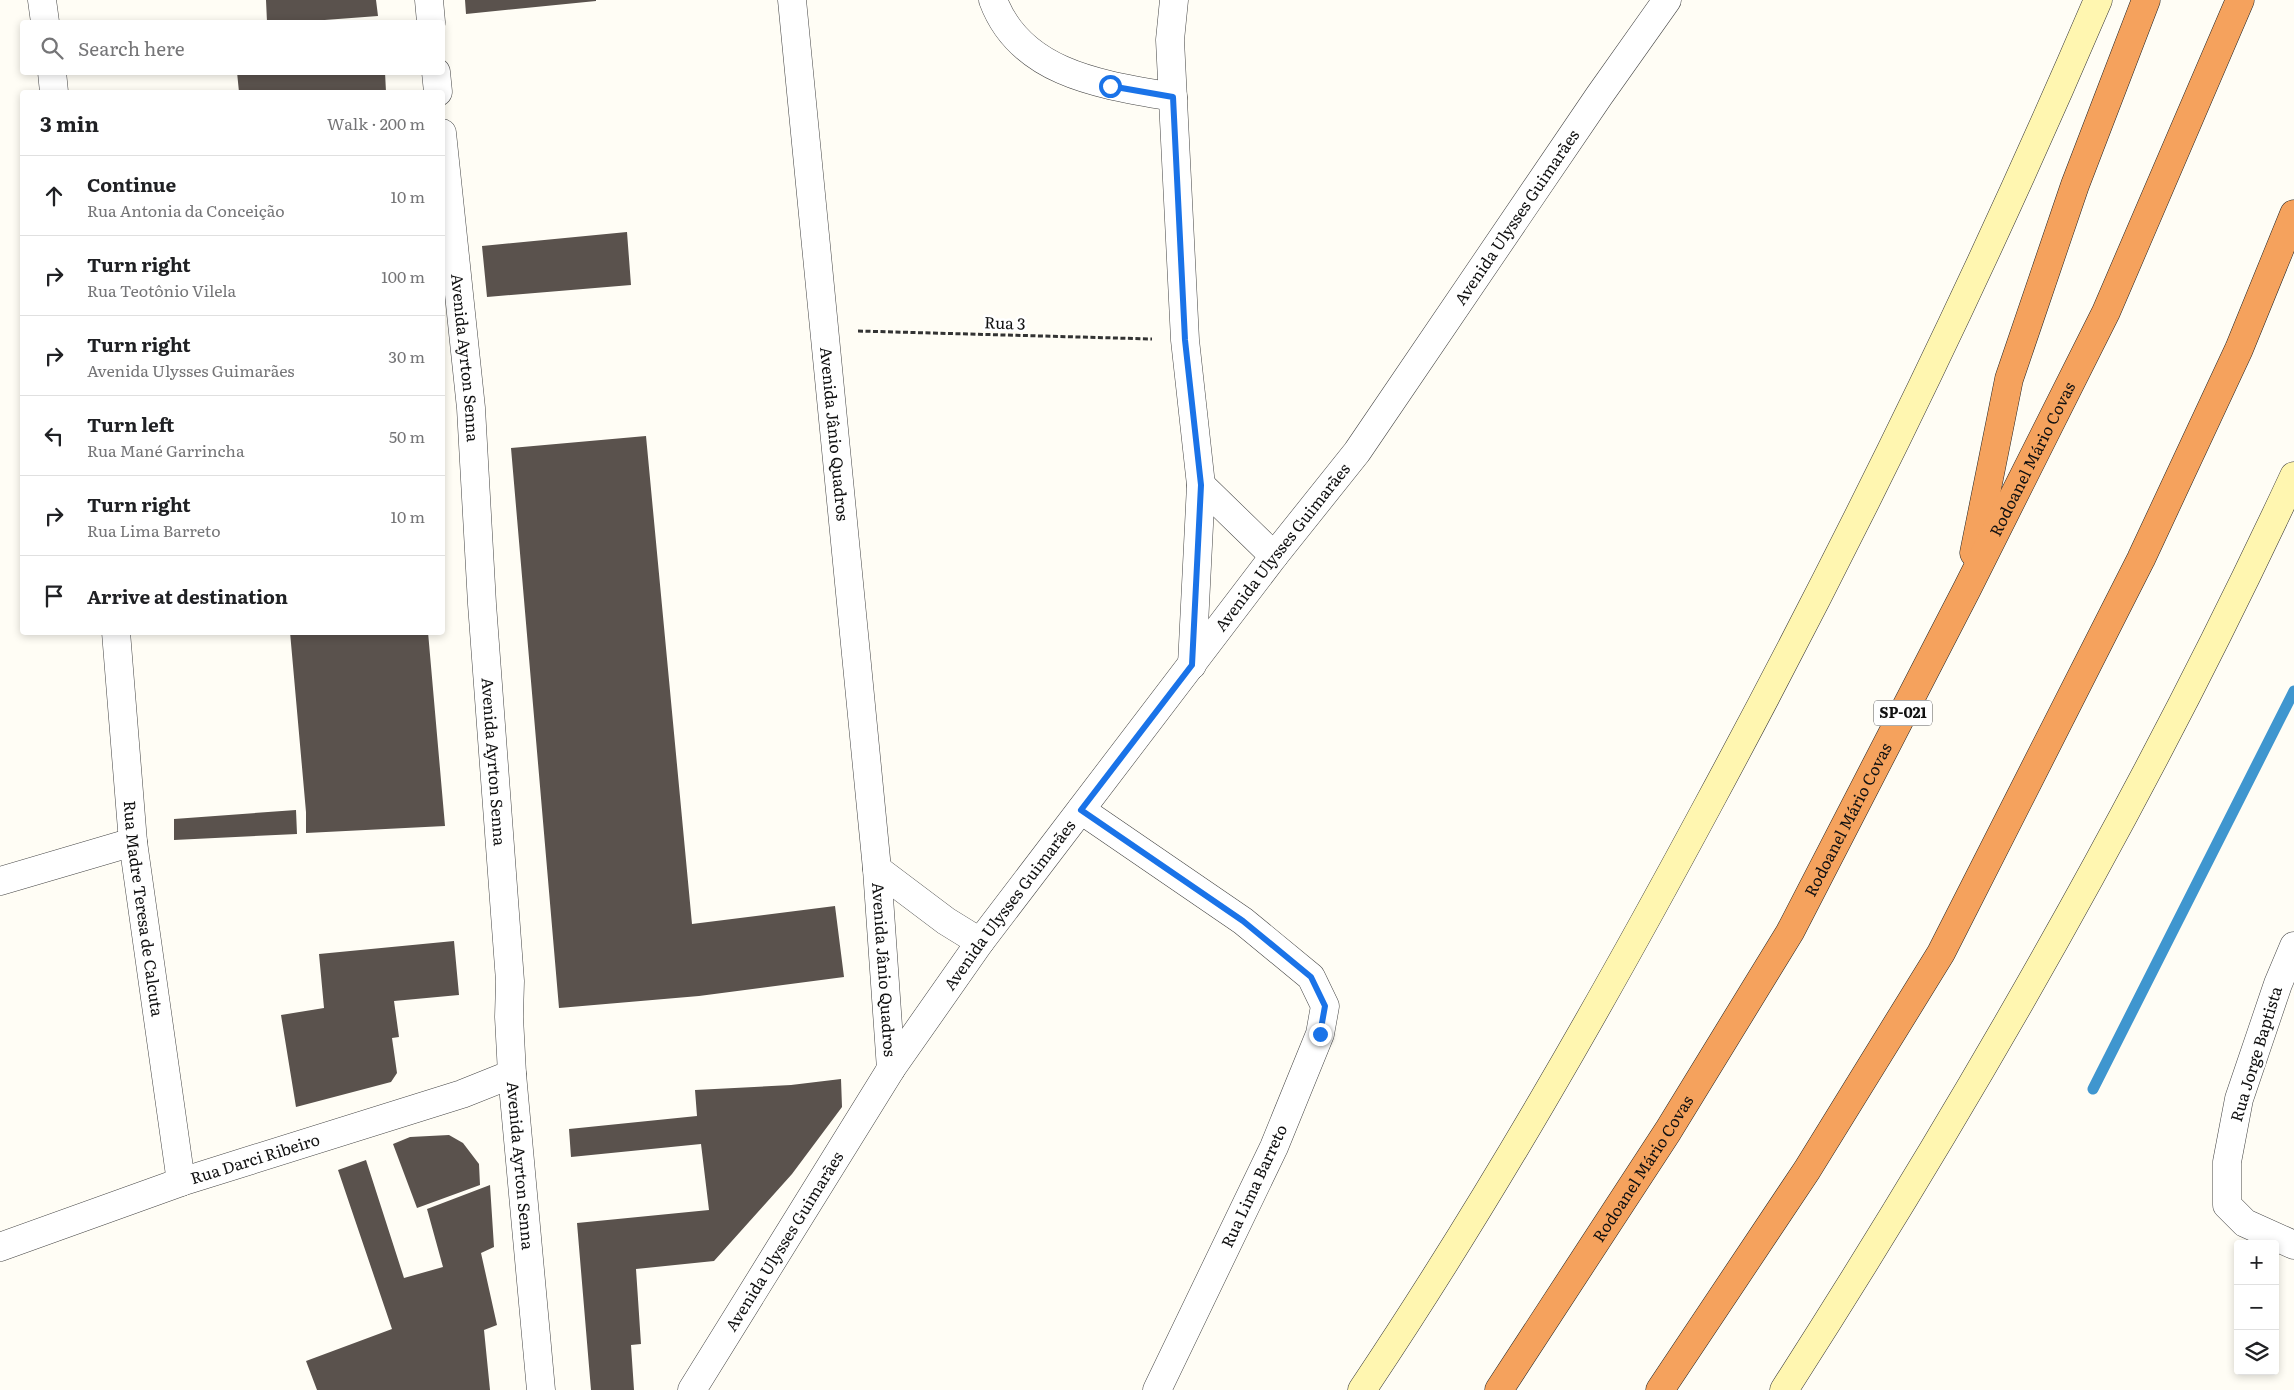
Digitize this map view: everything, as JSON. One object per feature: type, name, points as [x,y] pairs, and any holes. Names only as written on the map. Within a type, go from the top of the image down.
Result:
[{"type":"highway","points":[[1967,589],[2009,379],[2075,185],[2146,0]]},
{"type":"highway","name":"Rodoanel Mário Covas","points":[[1499,1390],[1668,1131],[1790,932],[1967,589],[2106,312],[2240,0]]},
{"type":"highway","points":[[1660,1390],[1807,1170],[1941,954],[2141,559],[2239,349],[2294,214]]},
{"type":"main road","points":[[1362,1390],[1423,1299],[1540,1103],[1654,906],[1762,705],[1866,501],[1966,296],[2098,0]]},
{"type":"main road","points":[[1784,1390],[1927,1160],[2027,987],[2128,804],[2207,652],[2294,476]]},
{"type":"street","points":[[428,0],[431,20]]},
{"type":"street","name":"Avenida Jânio Quadros","points":[[792,0],[877,869],[891,1069]]},
{"type":"street","points":[[993,0],[998,15],[1030,53],[1073,75],[1110,86],[1173,97]]},
{"type":"street","points":[[1174,0],[1170,40],[1185,340],[1201,485],[1192,665]]},
{"type":"street","name":"Avenida Ulysses Guimarães","points":[[692,1390],[891,1069],[980,942],[1274,556],[1357,452],[1599,96],[1667,0]]},
{"type":"street","points":[[52,75],[54,90]]},
{"type":"street","points":[[436,75],[438,90]]},
{"type":"street","name":"Avenida Ayrton Senna","points":[[445,161],[471,408],[482,604],[510,981],[509,1017],[512,1074],[541,1390]]},
{"type":"street","points":[[1201,485],[1274,556]]},
{"type":"street","name":"Rua Madre Teresa de Calcuta","points":[[116,635],[134,842],[181,1182]]},
{"type":"street","name":"Rua Lima Barreto","points":[[1081,810],[1243,921],[1311,977],[1325,1006],[1320,1034],[1274,1147],[1157,1390]]},
{"type":"street","points":[[0,881],[134,842]]},
{"type":"street","name":"Avenida Jânio Quadros","points":[[877,869],[946,921],[980,942]]},
{"type":"street","name":"Rua Jorge Baptista","points":[[2294,946],[2286,987],[2239,1099],[2227,1162],[2227,1205],[2245,1223],[2294,1245]]},
{"type":"street","name":"Rua Darci Ribeiro","points":[[0,1247],[181,1182],[462,1094],[512,1074]]},
{"type":"path","name":"Rua 3","points":[[825,330],[1185,340]]},
{"type":"building","points":[[266,0],[376,0],[378,16],[325,20],[267,20]]},
{"type":"building","points":[[465,0],[596,0],[596,1],[466,14]]},
{"type":"building","points":[[237,75],[385,75],[386,90],[239,90]]},
{"type":"building","points":[[627,232],[631,285],[487,297],[482,246]]},
{"type":"building","points":[[646,436],[692,924],[835,906],[844,977],[699,996],[559,1008],[511,448]]},
{"type":"building","points":[[290,635],[428,635],[445,826],[306,833],[306,812]]},
{"type":"building","points":[[296,810],[297,834],[174,840],[174,819]]},
{"type":"building","points":[[454,941],[459,995],[394,1001],[399,1037],[392,1038],[397,1073],[391,1082],[296,1107],[281,1015],[324,1008],[319,954]]},
{"type":"building","points":[[841,1079],[842,1107],[792,1174],[714,1261],[636,1269],[641,1344],[631,1345],[634,1390],[591,1390],[577,1223],[709,1210],[701,1144],[571,1157],[569,1129],[697,1116],[695,1090],[791,1085]]},
{"type":"building","points":[[449,1135],[463,1143],[479,1164],[480,1185],[417,1208],[393,1144],[410,1137]]},
{"type":"building","points":[[366,1160],[404,1278],[443,1267],[427,1209],[490,1185],[494,1247],[481,1253],[497,1325],[484,1330],[490,1390],[317,1390],[306,1361],[392,1329],[338,1170]]},
{"type":"waterway","points":[[2093,1089],[2294,691]]},
{"type":"route","points":[[1110,86],[1173,97],[1185,340],[1201,485],[1192,665],[1081,810],[1243,921],[1311,977],[1325,1006],[1320,1034]]}]
